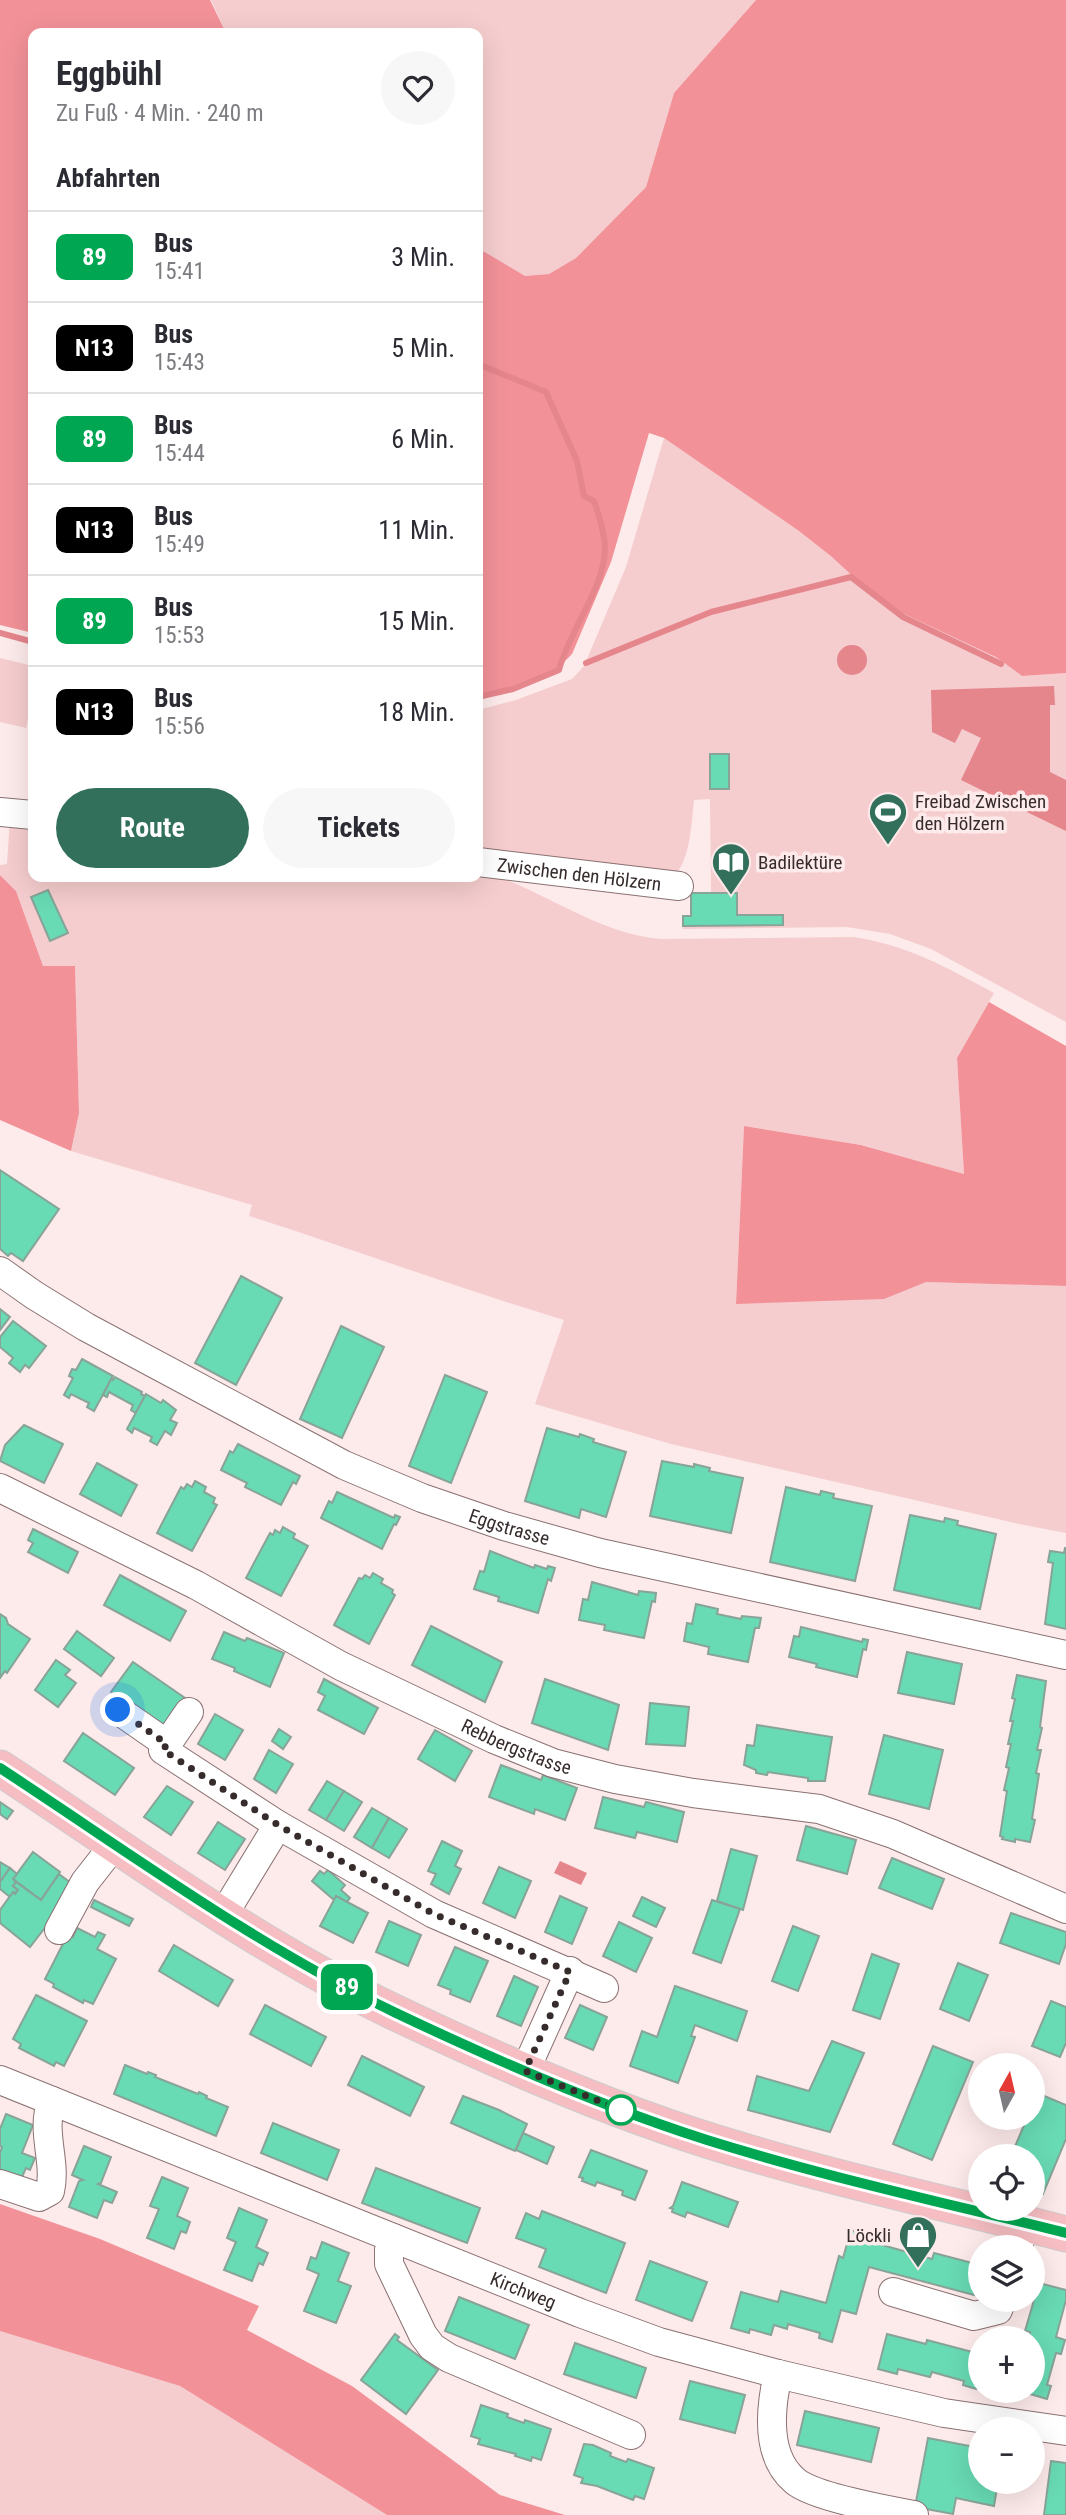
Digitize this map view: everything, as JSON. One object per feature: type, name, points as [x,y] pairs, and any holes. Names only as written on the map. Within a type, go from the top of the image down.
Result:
[{"type":"main road","points":[[0,1768],[222,1917],[394,2012],[525,2071],[621,2110],[706,2139],[1021,2235],[1066,2234]]},
{"type":"street","name":"Zwischen den Hölzern","points":[[483,864],[679,886]]},
{"type":"street","name":"Eggstrasse","points":[[0,1271],[99,1334],[344,1465],[422,1498],[504,1526],[600,1553],[1066,1655]]},
{"type":"street","name":"Rebbergstrasse","points":[[0,1488],[196,1585],[341,1666],[494,1740],[553,1763],[615,1779],[693,1793],[819,1809],[893,1834],[1066,1909]]},
{"type":"street","points":[[118,1710],[165,1747],[278,1825],[434,1914],[604,1988]]},
{"type":"street","points":[[165,1747],[189,1712]]},
{"type":"street","points":[[222,1917],[278,1825]]},
{"type":"street","points":[[60,1930],[85,1882],[114,1845]]},
{"type":"street","points":[[525,2071],[570,1972]]},
{"type":"street","name":"Kirchweg","points":[[0,2080],[580,2313],[659,2342],[778,2374],[944,2413],[1066,2431]]},
{"type":"street","points":[[0,2184],[39,2197],[50,2191],[53,2179],[47,2125],[52,2101]]},
{"type":"street","points":[[393,2238],[388,2264],[423,2335],[432,2347],[449,2358],[631,2435]]},
{"type":"street","points":[[893,2292],[974,2316],[990,2312]]},
{"type":"street","points":[[778,2374],[772,2419],[774,2448],[782,2467],[796,2483],[825,2494],[914,2515]]},
{"type":"shaded area","points":[[0,0],[210,0],[224,28],[28,28],[28,632],[0,625]]},
{"type":"shaded area","points":[[211,0],[756,0],[674,93],[646,187],[576,258],[549,274],[525,276],[483,251],[483,28],[224,28]]},
{"type":"shaded area","points":[[756,0],[1066,0],[1066,673],[1022,676],[996,657],[883,604],[799,531],[664,438],[649,433],[611,562],[572,654],[558,668],[511,687],[483,694],[483,251],[525,276],[549,274],[576,258],[646,187],[674,93]]},
{"type":"shaded area","points":[[664,438],[799,531],[832,557],[996,657],[1022,676],[1066,673],[1066,1022],[931,949],[890,934],[847,927],[683,929],[683,916],[691,916],[711,893],[710,799],[694,800],[687,852],[679,870],[673,875],[483,856],[483,709],[516,700],[572,679],[584,666],[626,567]]},
{"type":"shaded area","points":[[852,645],[863,649],[867,660],[863,671],[852,675],[841,671],[837,660],[841,649]]},
{"type":"shaded area","points":[[0,658],[28,665],[28,719],[26,728],[0,722]]},
{"type":"shaded area","points":[[1054,686],[1055,705],[1050,705],[1050,772],[1066,780],[1066,831],[961,780],[981,738],[962,729],[955,743],[932,732],[931,690]]},
{"type":"shaded area","points":[[10,819],[28,821],[28,882],[483,882],[483,872],[591,919],[637,935],[660,939],[853,937],[872,940],[943,966],[994,993],[957,1058],[964,1174],[862,1145],[744,1126],[736,1303],[926,1282],[1066,1286],[1066,1533],[671,1444],[535,1404],[564,1320],[249,1216],[252,1205],[71,1151],[79,1113],[75,966],[43,966],[16,891],[0,875],[0,865],[7,864]]},
{"type":"shaded area","points":[[0,875],[16,891],[43,966],[75,966],[79,1113],[71,1151],[0,1120]]},
{"type":"shaded area","points":[[989,1002],[1066,1046],[1066,1286],[926,1282],[884,1299],[736,1304],[744,1126],[861,1145],[964,1174],[957,1058]]},
{"type":"shaded area","points":[[560,1861],[587,1873],[581,1885],[554,1873]]},
{"type":"shaded area","points":[[0,2204],[100,2239],[259,2306],[247,2330],[352,2386],[500,2495],[565,2515],[387,2515],[180,2386],[0,2331]]},
{"type":"shaded area","points":[[0,2331],[180,2386],[387,2515],[0,2515]]},
{"type":"building","points":[[710,754],[729,754],[729,789],[710,789]]},
{"type":"building","points":[[48,890],[68,933],[50,941],[31,897]]},
{"type":"building","points":[[691,893],[737,893],[737,915],[783,915],[783,925],[683,926],[683,916],[691,916]]},
{"type":"building","points":[[0,1170],[59,1209],[23,1261],[11,1253],[8,1256],[0,1249]]},
{"type":"building","points":[[241,1276],[282,1298],[236,1385],[195,1363]]},
{"type":"building","points":[[0,1309],[10,1317],[0,1330]]},
{"type":"building","points":[[13,1321],[46,1346],[29,1368],[25,1365],[20,1372],[9,1363],[13,1358],[0,1347],[0,1337]]},
{"type":"building","points":[[341,1326],[384,1347],[342,1438],[300,1419]]},
{"type":"building","points":[[82,1359],[113,1376],[94,1411],[87,1407],[89,1403],[71,1394],[69,1398],[64,1395],[73,1378],[69,1376],[72,1369],[76,1370]]},
{"type":"building","points":[[445,1375],[487,1392],[451,1483],[409,1466]]},
{"type":"building","points":[[115,1377],[145,1396],[136,1413],[131,1410],[133,1405],[109,1392],[107,1397],[103,1395],[111,1379]]},
{"type":"building","points":[[146,1394],[161,1403],[163,1400],[176,1410],[170,1420],[177,1423],[171,1435],[165,1431],[157,1445],[150,1441],[152,1437],[134,1428],[132,1433],[127,1429]]},
{"type":"building","points":[[24,1425],[63,1444],[44,1483],[0,1461],[5,1445]]},
{"type":"building","points":[[547,1428],[579,1437],[580,1434],[594,1439],[593,1442],[626,1452],[606,1517],[581,1509],[579,1518],[525,1501]]},
{"type":"building","points":[[238,1444],[300,1476],[296,1484],[293,1482],[281,1505],[245,1487],[247,1483],[221,1470],[230,1451],[233,1453]]},
{"type":"building","points":[[662,1461],[694,1467],[694,1464],[710,1468],[709,1471],[743,1478],[731,1533],[650,1516]]},
{"type":"building","points":[[97,1463],[137,1485],[121,1516],[80,1494]]},
{"type":"building","points":[[195,1481],[206,1487],[204,1492],[215,1498],[213,1503],[217,1505],[192,1551],[157,1533],[181,1487],[184,1489],[187,1484],[192,1487]]},
{"type":"building","points":[[786,1487],[820,1495],[821,1491],[834,1494],[833,1498],[872,1506],[855,1581],[770,1562]]},
{"type":"building","points":[[337,1492],[394,1518],[395,1515],[400,1517],[382,1549],[321,1518]]},
{"type":"building","points":[[910,1515],[944,1522],[945,1518],[958,1521],[957,1525],[996,1534],[980,1609],[894,1590]]},
{"type":"building","points":[[283,1527],[295,1534],[293,1538],[308,1546],[281,1596],[246,1578],[270,1533],[273,1535],[275,1530],[280,1533]]},
{"type":"building","points":[[33,1529],[78,1552],[68,1573],[28,1552],[33,1543],[28,1540]]},
{"type":"building","points":[[1065,1548],[1066,1629],[1045,1624],[1053,1563],[1048,1562],[1050,1551],[1064,1553]]},
{"type":"building","points":[[490,1551],[534,1568],[535,1565],[547,1569],[548,1566],[555,1568],[551,1581],[548,1579],[538,1613],[498,1601],[499,1597],[474,1589],[480,1571],[484,1572]]},
{"type":"building","points":[[373,1573],[383,1579],[381,1583],[393,1590],[395,1595],[369,1644],[334,1625],[359,1578],[362,1579],[365,1575],[370,1578]]},
{"type":"building","points":[[120,1575],[186,1611],[170,1641],[104,1605]]},
{"type":"building","points":[[592,1582],[638,1595],[639,1591],[656,1593],[644,1638],[604,1630],[605,1625],[579,1620],[583,1599],[588,1600]]},
{"type":"building","points":[[696,1604],[718,1609],[717,1614],[741,1619],[742,1616],[761,1618],[759,1628],[755,1628],[748,1662],[708,1654],[709,1647],[684,1641],[687,1623],[692,1624]]},
{"type":"building","points":[[0,1614],[6,1618],[8,1624],[30,1639],[7,1673],[5,1671],[0,1678]]},
{"type":"building","points":[[431,1626],[502,1662],[485,1702],[412,1665]]},
{"type":"building","points":[[801,1627],[862,1642],[863,1639],[868,1640],[866,1650],[863,1649],[857,1677],[789,1657],[794,1636],[799,1637]]},
{"type":"building","points":[[77,1631],[114,1658],[101,1676],[64,1649]]},
{"type":"building","points":[[224,1632],[284,1653],[270,1687],[212,1659]]},
{"type":"building","points":[[907,1652],[962,1664],[954,1704],[898,1693]]},
{"type":"building","points":[[56,1660],[70,1670],[65,1675],[76,1683],[58,1707],[35,1690]]},
{"type":"building","points":[[133,1662],[185,1698],[164,1729],[111,1692]]},
{"type":"building","points":[[1017,1675],[1046,1681],[1042,1728],[1037,1750],[1041,1750],[1032,1819],[1035,1820],[1030,1842],[1015,1839],[1015,1842],[1000,1836],[1009,1768],[1006,1767],[1013,1721],[1010,1721],[1015,1699],[1012,1698]]},
{"type":"building","points":[[324,1679],[378,1708],[364,1734],[318,1710],[325,1696],[318,1692]]},
{"type":"building","points":[[545,1679],[619,1705],[608,1750],[532,1723]]},
{"type":"building","points":[[650,1703],[689,1707],[685,1746],[646,1744]]},
{"type":"building","points":[[215,1714],[243,1730],[225,1760],[198,1744]]},
{"type":"building","points":[[757,1725],[832,1737],[825,1781],[808,1781],[808,1778],[768,1772],[767,1775],[756,1773],[756,1770],[744,1765],[747,1745],[754,1746]]},
{"type":"building","points":[[279,1729],[291,1737],[283,1749],[272,1741]]},
{"type":"building","points":[[435,1730],[472,1751],[455,1781],[418,1759]]},
{"type":"building","points":[[83,1733],[134,1768],[115,1795],[64,1761]]},
{"type":"building","points":[[884,1735],[943,1750],[929,1809],[869,1794]]},
{"type":"building","points":[[269,1750],[293,1764],[276,1793],[254,1779]]},
{"type":"building","points":[[501,1765],[541,1780],[543,1775],[577,1788],[565,1820],[535,1809],[534,1814],[489,1797]]},
{"type":"building","points":[[327,1781],[344,1791],[326,1820],[309,1810]]},
{"type":"building","points":[[167,1786],[193,1802],[171,1835],[144,1817]]},
{"type":"building","points":[[344,1791],[362,1802],[344,1831],[326,1820]]},
{"type":"building","points":[[603,1797],[644,1807],[646,1802],[684,1812],[677,1842],[637,1832],[635,1838],[595,1828]]},
{"type":"building","points":[[0,1802],[13,1811],[7,1819],[0,1814]]},
{"type":"building","points":[[372,1808],[389,1818],[372,1848],[354,1837]]},
{"type":"building","points":[[389,1818],[407,1829],[389,1858],[372,1848]]},
{"type":"building","points":[[218,1822],[245,1839],[225,1870],[198,1853]]},
{"type":"building","points":[[806,1826],[856,1840],[847,1874],[797,1860]]},
{"type":"building","points":[[442,1841],[462,1851],[455,1866],[461,1869],[449,1894],[431,1884],[436,1874],[428,1871]]},
{"type":"building","points":[[731,1849],[757,1856],[743,1910],[717,1901]]},
{"type":"building","points":[[33,1852],[60,1872],[41,1900],[13,1879]]},
{"type":"building","points":[[892,1858],[944,1879],[932,1909],[879,1888]]},
{"type":"building","points":[[0,1862],[10,1868],[0,1882]]},
{"type":"building","points":[[499,1867],[531,1881],[515,1918],[483,1903]]},
{"type":"building","points":[[10,1868],[17,1874],[13,1879],[16,1882],[13,1886],[18,1890],[10,1897],[0,1889],[0,1882]]},
{"type":"building","points":[[328,1870],[345,1885],[341,1890],[350,1898],[347,1902],[336,1896],[334,1900],[312,1881],[320,1871],[324,1874]]},
{"type":"building","points":[[59,1874],[71,1883],[54,1916],[30,1947],[0,1923],[0,1910],[13,1892],[15,1894],[18,1890],[13,1886],[16,1882],[41,1900]]},
{"type":"building","points":[[336,1896],[368,1913],[353,1943],[320,1926]]},
{"type":"building","points":[[560,1896],[587,1908],[572,1944],[545,1932]]},
{"type":"building","points":[[642,1897],[665,1908],[656,1927],[633,1916]]},
{"type":"building","points":[[94,1900],[133,1919],[129,1926],[91,1907]]},
{"type":"building","points":[[712,1900],[740,1909],[721,1963],[693,1953]]},
{"type":"building","points":[[1011,1913],[1066,1932],[1066,1944],[1059,1964],[1000,1943]]},
{"type":"building","points":[[389,1921],[421,1935],[408,1966],[376,1952]]},
{"type":"building","points":[[619,1922],[652,1938],[636,1972],[603,1956]]},
{"type":"building","points":[[793,1926],[819,1936],[798,1991],[772,1981]]},
{"type":"building","points":[[77,1928],[95,1937],[98,1932],[105,1935],[97,1949],[116,1959],[93,2004],[84,2000],[83,2003],[53,1987],[54,1984],[45,1979],[68,1934],[73,1937]]},
{"type":"building","points":[[174,1945],[233,1980],[218,2006],[159,1971]]},
{"type":"building","points":[[455,1947],[488,1961],[470,2002],[450,1994],[451,1990],[438,1985]]},
{"type":"building","points":[[872,1954],[899,1964],[880,2019],[853,2010]]},
{"type":"building","points":[[958,1963],[988,1975],[969,2021],[940,2009]]},
{"type":"building","points":[[514,1976],[538,1987],[521,2026],[497,2016]]},
{"type":"building","points":[[675,1986],[747,2011],[737,2041],[695,2025],[691,2036],[695,2037],[678,2083],[630,2066],[642,2031],[657,2037]]},
{"type":"building","points":[[36,1995],[87,2021],[64,2066],[56,2062],[54,2066],[19,2048],[21,2044],[13,2039]]},
{"type":"building","points":[[1051,2001],[1066,2007],[1066,2043],[1060,2057],[1032,2046]]},
{"type":"building","points":[[265,2005],[326,2037],[311,2066],[250,2034]]},
{"type":"building","points":[[580,2005],[607,2017],[593,2050],[565,2038]]},
{"type":"building","points":[[832,2041],[864,2053],[830,2132],[748,2110],[757,2076],[809,2091]]},
{"type":"building","points":[[933,2046],[968,2060],[968,2074],[932,2160],[893,2144]]},
{"type":"building","points":[[362,2056],[424,2087],[410,2116],[348,2085]]},
{"type":"building","points":[[125,2065],[156,2075],[155,2077],[198,2094],[199,2092],[207,2096],[206,2098],[228,2107],[216,2136],[114,2094]]},
{"type":"building","points":[[463,2096],[527,2124],[515,2151],[451,2123]]},
{"type":"building","points":[[1045,2096],[1066,2105],[1066,2139],[1045,2189],[1045,2144],[1016,2144],[1022,2130],[1045,2130]]},
{"type":"building","points":[[6,2114],[33,2125],[22,2153],[35,2158],[30,2170],[26,2168],[18,2186],[0,2179],[0,2129]]},
{"type":"building","points":[[273,2123],[339,2150],[327,2180],[261,2153]]},
{"type":"building","points":[[523,2133],[554,2147],[547,2164],[516,2150]]},
{"type":"building","points":[[84,2146],[111,2157],[101,2183],[98,2184],[117,2192],[112,2203],[104,2200],[97,2218],[69,2207],[79,2181],[83,2180],[72,2175]]},
{"type":"building","points":[[591,2150],[647,2171],[635,2200],[622,2195],[623,2191],[597,2182],[595,2186],[582,2181],[583,2178],[579,2177]]},
{"type":"building","points":[[376,2168],[480,2208],[467,2243],[362,2203]]},
{"type":"building","points":[[162,2177],[188,2188],[177,2216],[190,2222],[186,2233],[181,2231],[174,2249],[147,2238],[159,2209],[150,2206]]},
{"type":"building","points":[[682,2182],[738,2202],[728,2227],[687,2212],[685,2217],[672,2212],[673,2209],[670,2208]]},
{"type":"building","points":[[239,2208],[267,2220],[256,2247],[268,2253],[263,2265],[259,2263],[252,2281],[224,2270],[236,2242],[227,2238]]},
{"type":"building","points":[[542,2211],[625,2243],[606,2293],[539,2267],[546,2249],[516,2238],[526,2213],[539,2219]]},
{"type":"building","points":[[851,2230],[870,2236],[868,2241],[932,2259],[934,2253],[968,2262],[968,2293],[869,2267],[856,2314],[841,2310],[832,2342],[819,2338],[820,2333],[788,2324],[787,2329],[774,2325],[771,2335],[750,2329],[749,2333],[731,2328],[741,2292],[778,2302],[781,2291],[826,2303],[839,2256],[843,2258]]},
{"type":"building","points":[[322,2242],[349,2253],[338,2281],[351,2286],[336,2323],[304,2311],[319,2274],[307,2269],[311,2257],[316,2259]]},
{"type":"building","points":[[650,2261],[707,2282],[692,2321],[636,2300]]},
{"type":"building","points":[[1045,2285],[1066,2290],[1056,2337],[1065,2340],[1061,2354],[1056,2353],[1047,2385],[1051,2386],[1047,2399],[1045,2326],[1026,2326],[1031,2312],[1045,2312]]},
{"type":"building","points":[[459,2297],[529,2325],[515,2359],[445,2331]]},
{"type":"building","points":[[395,2334],[399,2337],[397,2340],[438,2370],[406,2414],[361,2380]]},
{"type":"building","points":[[887,2334],[926,2344],[927,2340],[968,2351],[968,2387],[963,2385],[964,2381],[932,2372],[930,2377],[898,2369],[897,2374],[878,2369]]},
{"type":"building","points":[[575,2343],[646,2368],[636,2398],[564,2374]]},
{"type":"building","points":[[690,2381],[745,2395],[735,2433],[680,2419]]},
{"type":"building","points":[[481,2405],[508,2414],[507,2417],[524,2423],[525,2420],[551,2429],[541,2460],[532,2457],[531,2461],[478,2444],[480,2439],[471,2436]]},
{"type":"building","points":[[805,2411],[879,2428],[871,2462],[797,2445]]},
{"type":"building","points":[[928,2438],[968,2446],[968,2494],[996,2494],[994,2506],[956,2498],[953,2514],[915,2507]]},
{"type":"building","points":[[584,2444],[593,2445],[626,2462],[628,2459],[654,2468],[644,2499],[635,2496],[633,2500],[597,2486],[581,2483],[583,2478],[574,2475]]},
{"type":"building","points":[[1051,2461],[1066,2463],[1066,2515],[1044,2515]]},
{"type":"waterway","points":[[483,366],[546,392],[577,461],[584,496],[594,501],[603,530],[605,549],[593,595],[570,640],[559,670],[513,689],[483,696]]},
{"type":"waterway","points":[[586,663],[711,612],[851,577],[903,617],[1001,664]]},
{"type":"waterway","points":[[0,633],[28,641]]},
{"type":"bus line","name":"89","points":[[0,1768],[222,1917],[394,2012],[525,2071],[621,2110],[706,2139],[773,2159],[1066,2233]]},
{"type":"place","name":"Freibad Zwischen den Hölzern","points":[[888,846]]},
{"type":"place","name":"Badilektüre","points":[[731,896]]},
{"type":"place","name":"Löckli","points":[[918,2269]]},
{"type":"route","points":[[118,1710],[167,1744],[163,1750],[317,1849],[434,1914],[570,1972],[525,2071],[621,2110]]}]
